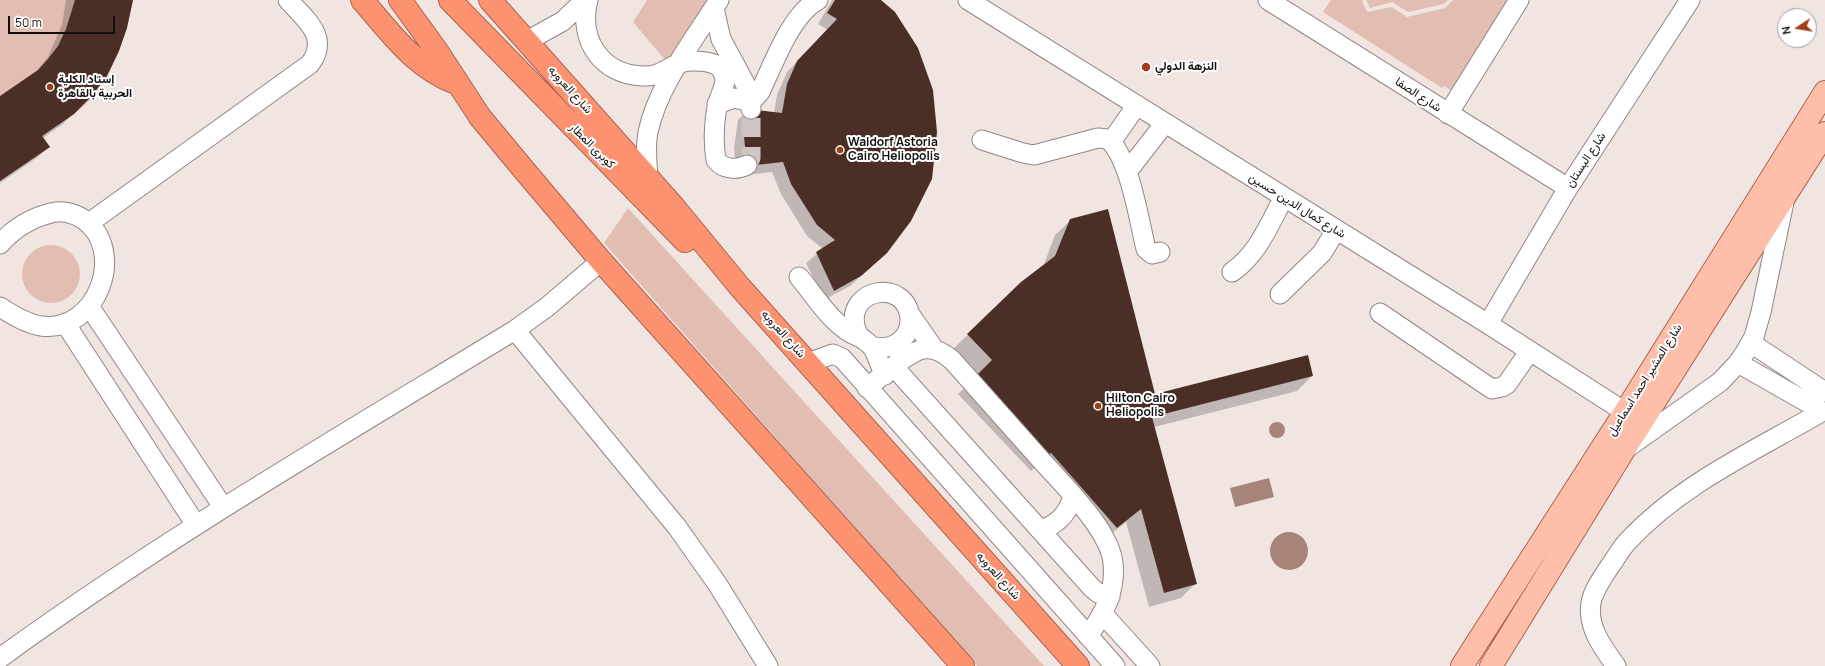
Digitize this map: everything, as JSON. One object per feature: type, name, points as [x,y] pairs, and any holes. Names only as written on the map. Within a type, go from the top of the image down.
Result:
[{"type":"highway","points":[[362,0],[422,65],[438,76],[456,83]]},
{"type":"highway","points":[[400,0],[437,51],[456,83],[480,116],[601,261],[963,666]]},
{"type":"highway","name":"كوبرى المطار","points":[[450,0],[681,237],[739,286]]},
{"type":"highway","name":"شارع العروبه","points":[[490,0],[648,178],[739,286],[1078,666]]},
{"type":"main road","name":"شارع المشير احمد اسماعيل","points":[[1467,658],[1625,412],[1825,92]]},
{"type":"main road","name":"شارع المشير احمد اسماعيل","points":[[1491,665],[1624,450],[1825,133]]},
{"type":"main road","points":[[1467,658],[1491,665]]},
{"type":"street","points":[[89,223],[310,64],[317,51],[317,37],[310,24],[288,0]]},
{"type":"street","points":[[527,42],[563,21],[585,0]]},
{"type":"street","points":[[588,0],[585,13],[586,33],[594,50],[607,65],[625,74],[644,77],[663,73],[680,63],[706,61],[720,67],[725,80],[718,104],[716,160],[720,166],[726,168],[747,165]]},
{"type":"street","name":"شارع كمال الدين حسين","points":[[968,0],[1488,324],[1625,412]]},
{"type":"street","name":"شارع الصفا","points":[[1268,0],[1568,188]]},
{"type":"street","points":[[1448,114],[1519,0]]},
{"type":"street","name":"شارع البستان","points":[[1488,324],[1568,188],[1690,0]]},
{"type":"street","points":[[751,106],[760,92],[792,7],[806,2]]},
{"type":"street","points":[[648,178],[646,151],[652,116],[661,94],[717,4]]},
{"type":"street","points":[[717,4],[721,39],[745,83],[751,106]]},
{"type":"street","points":[[745,83],[759,71],[780,41]]},
{"type":"street","points":[[718,104],[734,98],[751,106]]},
{"type":"street","points":[[1111,142],[1137,105]]},
{"type":"street","points":[[1127,172],[1165,123]]},
{"type":"street","points":[[982,140],[1034,155],[1098,138],[1108,139],[1127,172],[1146,250],[1152,254],[1160,252]]},
{"type":"street","points":[[1232,272],[1245,263],[1256,251],[1284,197]]},
{"type":"street","points":[[1624,450],[1720,382],[1738,363],[1751,343],[1761,312],[1785,197]]},
{"type":"street","points":[[0,244],[23,224],[56,211],[68,212],[80,216],[97,232],[103,243],[105,254],[103,276],[96,297],[78,316],[65,323],[42,327],[23,320],[0,307]]},
{"type":"street","points":[[1280,294],[1322,254],[1336,230]]},
{"type":"street","points":[[0,658],[72,606],[223,507],[515,330],[547,307],[601,261]]},
{"type":"street","points":[[799,276],[839,324],[850,333],[866,342],[883,348],[893,346],[901,341],[907,333],[910,323],[909,313]]},
{"type":"street","points":[[934,349],[909,313],[905,304],[898,297],[890,293],[880,292],[871,294],[863,300],[857,308],[854,317],[855,327],[889,371],[1098,593],[1150,666]]},
{"type":"street","points":[[831,298],[843,310],[854,317]]},
{"type":"street","points":[[89,306],[223,507]]},
{"type":"street","points":[[1380,313],[1492,389],[1502,387],[1507,384],[1530,352]]},
{"type":"street","points":[[65,323],[196,525]]},
{"type":"street","points":[[515,330],[677,527],[718,585],[768,666]]},
{"type":"street","points":[[1751,343],[1822,406]]},
{"type":"street","points":[[868,388],[914,352],[924,349],[934,349],[944,353],[952,360],[1073,497],[1097,525],[1108,542],[1114,562],[1114,582],[1106,605],[1088,636]]},
{"type":"street","points":[[808,363],[829,355],[836,354],[842,358],[1115,666]]},
{"type":"street","points":[[1738,363],[1822,406]]},
{"type":"street","points":[[1616,666],[1599,642],[1591,621],[1591,603],[1600,580],[1627,542],[1661,509],[1689,488],[1822,406]]},
{"type":"street","points":[[1040,530],[1049,528],[1064,516],[1073,497]]},
{"type":"shaded area","name":"إستاد الكلية الحربية بالقاهرة","points":[[0,0],[133,0],[120,48],[106,78],[97,91],[86,104],[73,115],[43,136],[50,147],[0,181]]},
{"type":"shaded area","points":[[647,0],[712,0],[671,67],[633,22]]},
{"type":"shaded area","points":[[1331,0],[1362,0],[1367,12],[1392,7],[1407,17],[1445,8],[1453,0],[1510,0],[1452,91],[1444,86],[1442,88],[1323,12]]},
{"type":"shaded area","points":[[1366,0],[1448,0],[1444,4],[1408,12],[1392,2],[1370,8]]},
{"type":"shaded area","points":[[628,208],[1044,666],[977,666],[604,243]]},
{"type":"shaded area","points":[[45,245],[57,245],[72,253],[80,268],[80,280],[72,295],[57,303],[45,303],[30,295],[22,280],[22,268],[30,253]]},
{"type":"shaded area","points":[[1274,422],[1280,422],[1285,427],[1283,436],[1280,438],[1274,438],[1269,433],[1269,427]]},
{"type":"shaded area","points":[[1269,478],[1274,497],[1235,507],[1230,488]]},
{"type":"shaded area","points":[[1285,532],[1293,532],[1303,537],[1307,544],[1307,558],[1303,565],[1293,570],[1285,570],[1275,565],[1273,562],[1270,555],[1270,547],[1275,537],[1278,535]]},
{"type":"building","name":"إستاد الكلية الحربية بالقاهرة","points":[[75,0],[133,0],[127,28],[119,51],[107,76],[91,97],[74,114],[42,136],[50,147],[0,181],[0,96],[38,70],[48,59],[58,46],[66,29]]},
{"type":"building","name":"Waldorf Astoria Cairo Heliopolis","points":[[835,0],[881,0],[895,12],[918,48],[933,90],[937,132],[932,179],[911,221],[887,253],[861,276],[834,291],[816,252],[835,240],[817,225],[791,184],[783,162],[747,166],[744,137],[748,109],[782,113],[787,84],[797,61],[837,19],[827,13]]},
{"type":"building","name":"Hilton Cairo Heliopolis","points":[[1108,209],[1155,394],[1308,355],[1313,376],[1152,417],[1197,584],[1164,593],[1141,509],[1117,528],[1051,453],[1046,456],[973,379],[992,360],[967,334],[1021,282],[1055,256],[1070,219]]},
{"type":"tunnel","points":[[747,165],[751,158],[751,109]]},
{"type":"place","name":"النزهة الدولي","points":[[1146,67]]},
{"type":"place","name":"إستاد الكلية الحربية بالقاهرة","points":[[50,87]]},
{"type":"place","name":"Waldorf Astoria Cairo Heliopolis","points":[[840,150]]},
{"type":"place","name":"Hilton Cairo Heliopolis","points":[[1098,406]]}]
